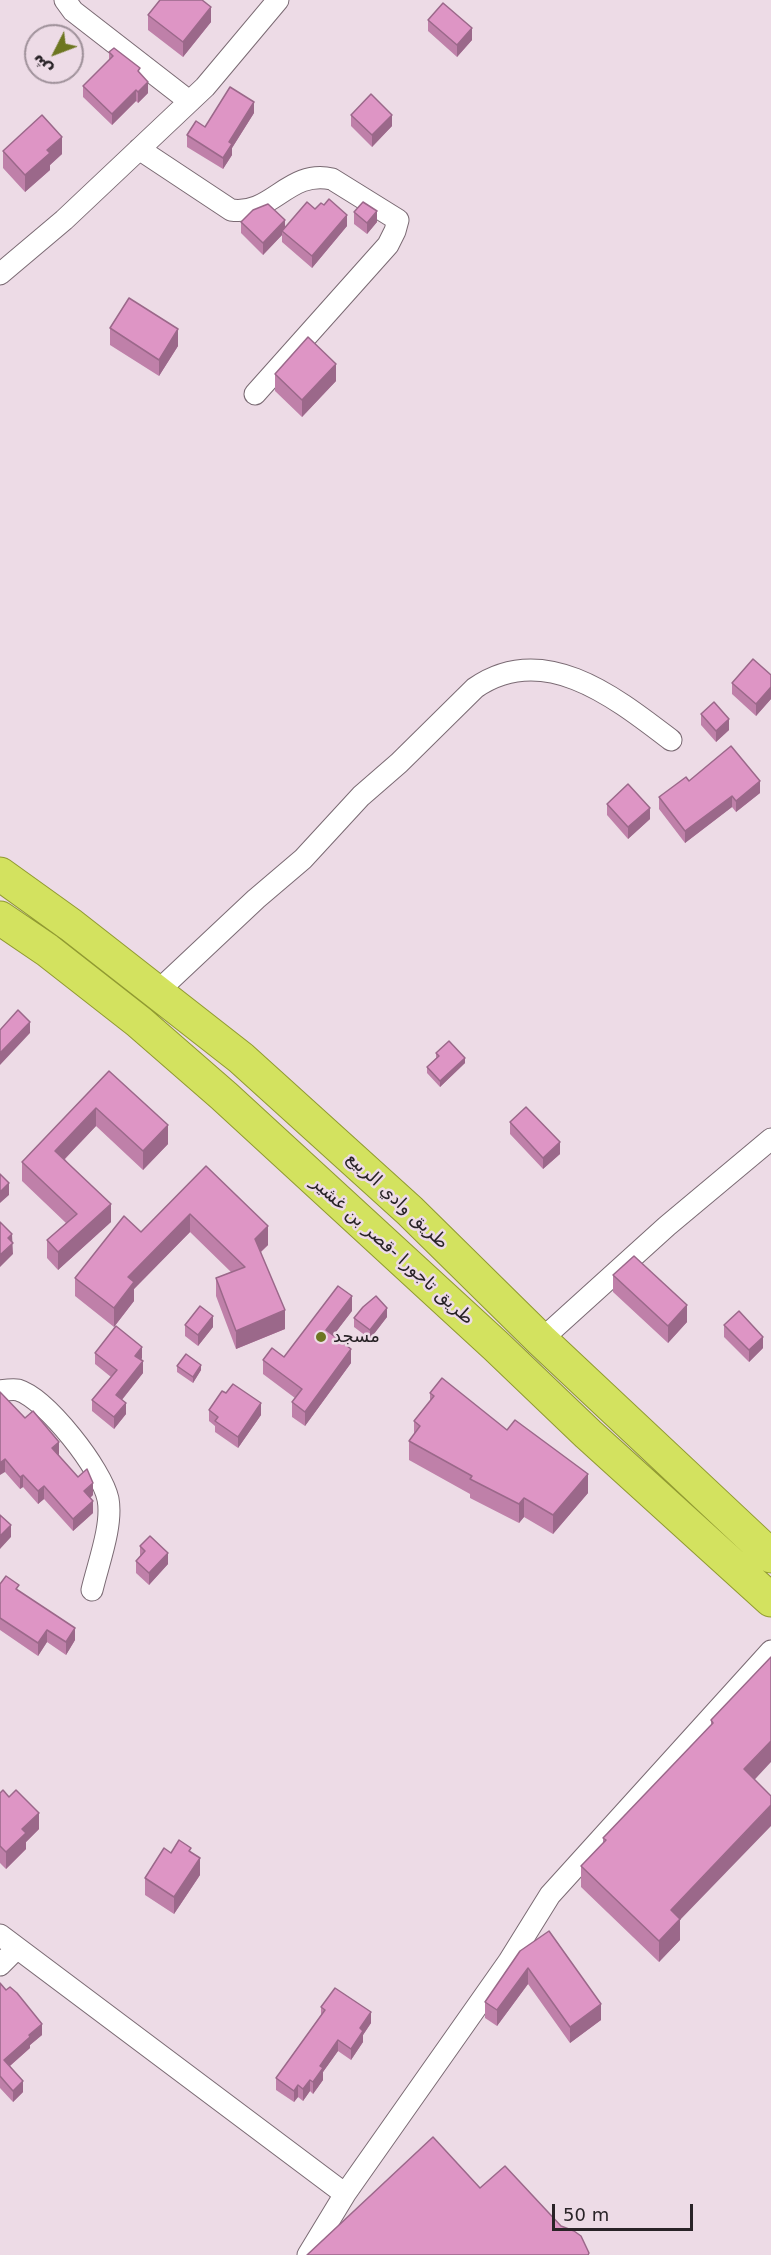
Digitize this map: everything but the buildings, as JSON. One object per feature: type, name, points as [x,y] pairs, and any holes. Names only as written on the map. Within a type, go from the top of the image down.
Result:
[{"type":"highway","name":"طريق وادي الربيع","points":[[0,874],[71,925],[241,1058],[410,1211],[541,1340],[771,1556]]},
{"type":"highway","name":"طريق تاجورا -قصر بن غشير","points":[[0,918],[47,950],[139,1022],[224,1096],[496,1346],[588,1434],[771,1599]]},
{"type":"street","points":[[65,0],[73,11],[189,101]]},
{"type":"street","points":[[0,274],[64,220],[205,87],[278,0]]},
{"type":"street","points":[[139,149],[231,210],[246,211],[255,208],[306,178],[320,176],[332,179],[398,220],[388,245],[255,394]]},
{"type":"street","points":[[158,992],[303,858],[362,796],[487,679],[501,673],[522,669],[549,669],[603,692],[671,740]]},
{"type":"street","points":[[541,1340],[668,1226],[771,1139]]},
{"type":"street","points":[[0,1391],[17,1390],[35,1399],[56,1417],[104,1486],[109,1508],[107,1528],[92,1590]]},
{"type":"street","points":[[308,2255],[345,2193],[509,1961],[550,1895],[771,1651]]},
{"type":"street","points":[[0,1935],[345,2193]]},
{"type":"street","points":[[0,1965],[17,1948]]},
{"type":"place","name":"مسجد","points":[[321,1337]]}]
